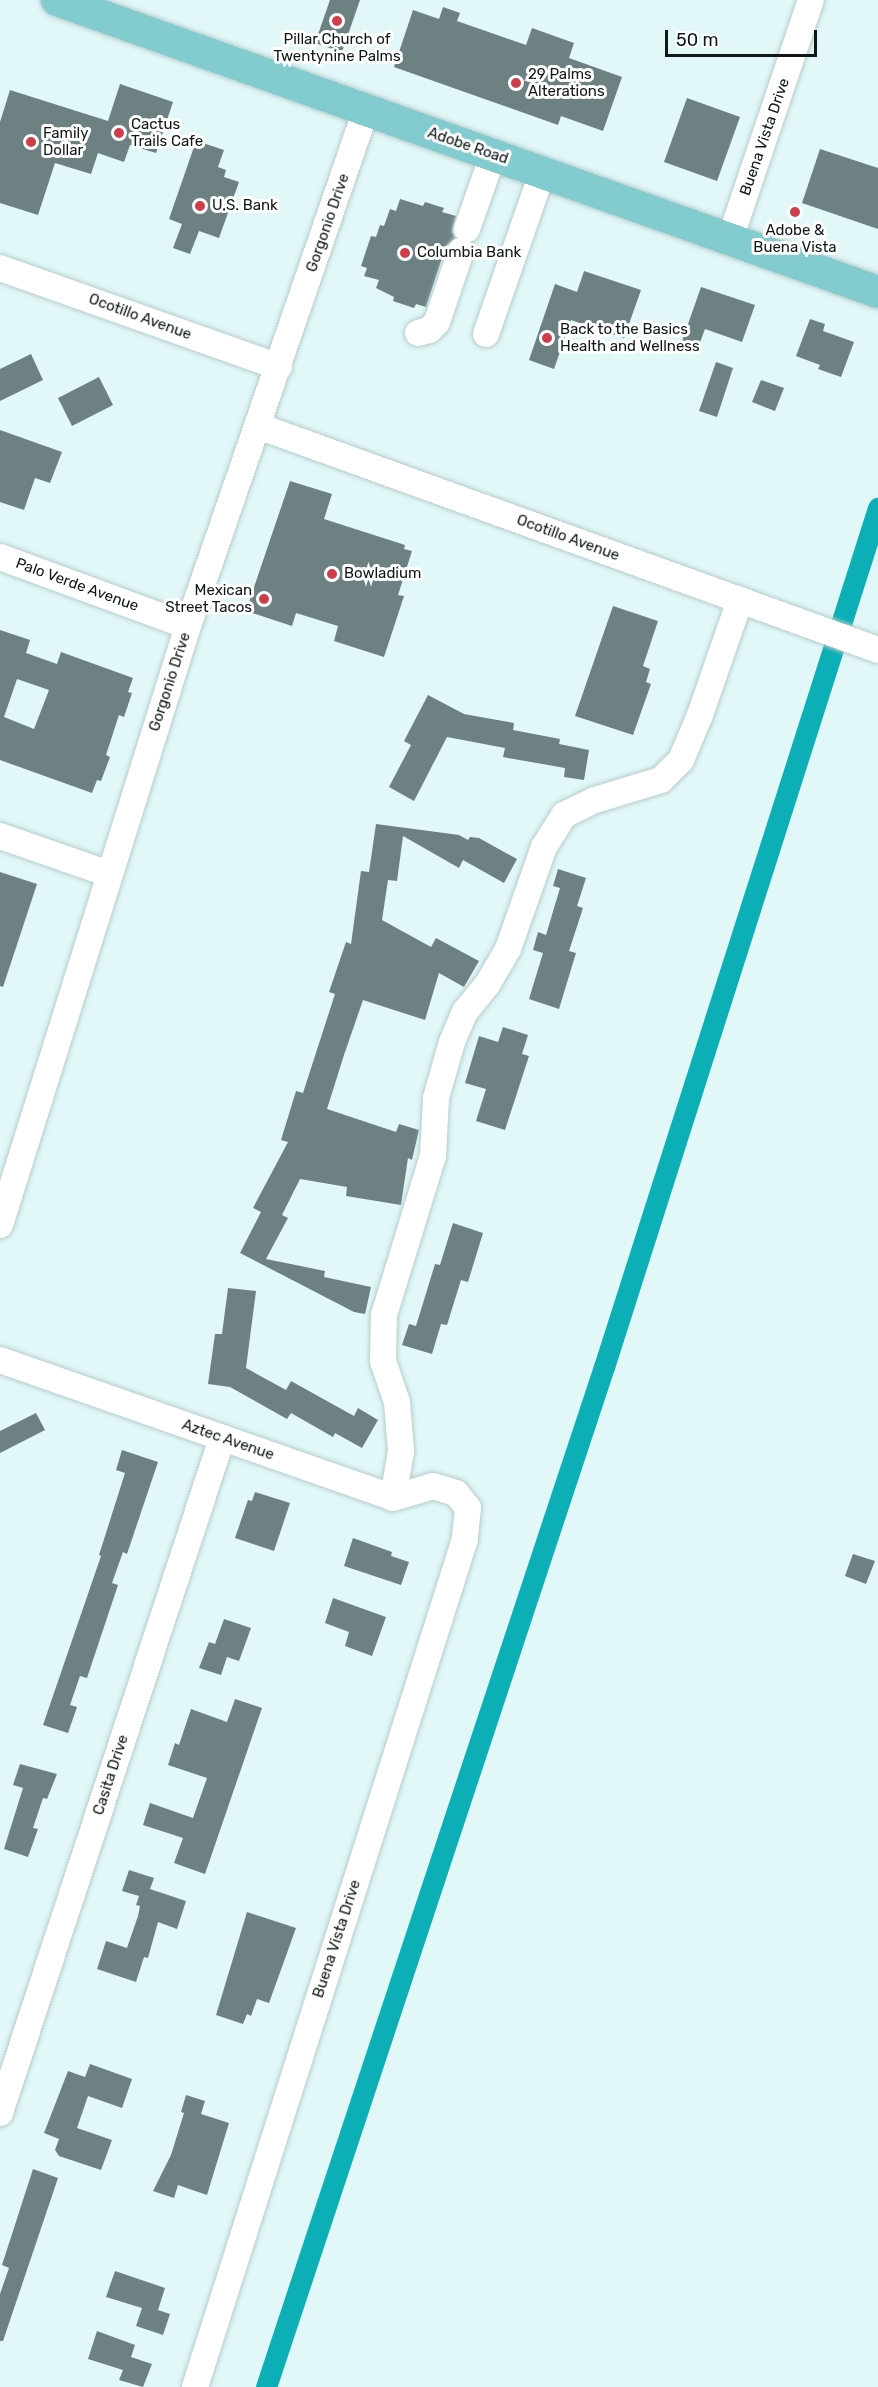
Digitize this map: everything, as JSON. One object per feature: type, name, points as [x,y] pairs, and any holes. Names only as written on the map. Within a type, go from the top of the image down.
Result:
[{"type":"main road","name":"Adobe Road","points":[[57,0],[878,292]]},
{"type":"street","name":"Buena Vista Drive","points":[[730,239],[811,0]]},
{"type":"street","name":"Gorgonio Drive","points":[[0,1225],[188,626],[366,110]]},
{"type":"street","points":[[418,333],[429,330],[437,322],[493,155]]},
{"type":"street","points":[[486,334],[542,173]]},
{"type":"street","name":"Ocotillo Avenue","points":[[0,268],[279,367]]},
{"type":"street","name":"Ocotillo Avenue","points":[[258,426],[878,651]]},
{"type":"street","name":"Palo Verde Avenue","points":[[0,557],[188,626]]},
{"type":"street","points":[[393,1498],[401,1450],[397,1402],[383,1361],[384,1316],[433,1156],[436,1098],[452,1042],[465,1012],[487,985],[508,949],[544,847],[564,815],[595,800],[661,780],[681,760],[700,715],[740,600]]},
{"type":"street","points":[[0,836],[109,874]]},
{"type":"street","name":"Aztec Avenue","points":[[0,1360],[393,1498]]},
{"type":"street","name":"Casita Drive","points":[[0,2113],[222,1438]]},
{"type":"street","name":"Buena Vista Drive","points":[[195,2387],[465,1539],[468,1508],[456,1493],[433,1486],[393,1498]]},
{"type":"building","name":"Pillar Church of Twentynine Palms","points":[[330,0],[360,0],[342,52],[315,43]]},
{"type":"building","points":[[443,7],[460,13],[457,21],[526,45],[532,28],[574,43],[569,58],[622,77],[603,131],[561,116],[558,125],[394,67],[413,10],[439,19]]},
{"type":"building","points":[[120,84],[173,102],[156,153],[130,145],[124,162],[98,153],[91,174],[55,163],[38,215],[0,203],[0,122],[10,90],[108,121]]},
{"type":"building","points":[[687,98],[740,117],[717,181],[664,162]]},
{"type":"building","name":"U.S. Bank","points":[[203,143],[224,150],[218,167],[226,170],[224,177],[239,182],[219,238],[199,231],[190,254],[173,248],[182,224],[169,219],[195,144],[202,147]]},
{"type":"building","points":[[820,149],[878,168],[878,229],[802,203]]},
{"type":"building","name":"Columbia Bank","points":[[400,199],[423,206],[425,202],[444,208],[442,212],[456,216],[452,231],[455,238],[446,246],[426,307],[416,304],[414,308],[393,301],[394,297],[376,288],[379,280],[364,276],[367,268],[361,266],[371,236],[376,237],[380,225],[384,226],[390,209],[396,211]]},
{"type":"building","points":[[584,271],[641,290],[624,338],[571,320],[554,369],[529,360],[555,284],[577,292]]},
{"type":"building","points":[[701,287],[755,305],[742,342],[705,329],[696,353],[680,347]]},
{"type":"building","points":[[810,319],[825,324],[823,331],[854,342],[841,377],[818,369],[820,365],[796,356]]},
{"type":"building","points":[[31,354],[43,380],[0,401],[0,369]]},
{"type":"building","points":[[716,362],[733,368],[717,417],[699,411]]},
{"type":"building","points":[[99,377],[113,405],[72,426],[58,398]]},
{"type":"building","points":[[761,380],[784,388],[775,411],[752,402]]},
{"type":"building","points":[[0,430],[62,452],[50,483],[35,478],[24,510],[0,502]]},
{"type":"building","name":"Bowladium","points":[[290,481],[332,494],[324,519],[405,545],[404,549],[412,551],[398,595],[404,596],[384,657],[334,641],[338,626],[296,613],[292,626],[246,611]]},
{"type":"building","points":[[613,606],[658,621],[643,666],[650,669],[646,682],[651,684],[633,735],[575,716]]},
{"type":"building","points":[[0,630],[30,640],[26,653],[57,664],[61,652],[133,678],[128,692],[132,693],[124,717],[119,715],[106,755],[110,757],[101,781],[97,780],[92,793],[0,760]],"holes":[[[17,679],[49,690],[34,729],[4,717]]]},
{"type":"building","points":[[428,695],[464,714],[514,723],[513,730],[560,739],[559,744],[589,750],[584,780],[564,777],[565,768],[503,757],[505,748],[447,737],[414,801],[389,787],[411,745],[404,741]]},
{"type":"building","points":[[376,824],[459,835],[468,840],[470,837],[479,838],[517,859],[504,883],[463,860],[459,868],[403,836],[397,881],[388,880],[382,920],[431,947],[436,938],[479,961],[464,987],[439,973],[425,1020],[363,1000],[344,1055],[327,1109],[396,1132],[399,1124],[419,1130],[412,1160],[408,1158],[401,1205],[346,1196],[347,1187],[300,1179],[282,1215],[288,1218],[266,1259],[325,1271],[324,1277],[371,1287],[365,1314],[354,1312],[240,1253],[261,1212],[253,1208],[288,1142],[281,1140],[296,1091],[303,1093],[335,994],[329,992],[346,942],[351,944],[361,871],[369,872]]},
{"type":"building","points":[[558,869],[586,878],[577,906],[583,908],[569,951],[576,953],[559,1009],[529,999],[543,953],[533,950],[538,932],[546,935],[560,888],[553,886]]},
{"type":"building","points":[[0,872],[37,884],[3,987],[0,986]]},
{"type":"building","points":[[503,1027],[528,1035],[522,1054],[529,1056],[505,1130],[476,1121],[486,1089],[465,1083],[479,1036],[498,1042]]},
{"type":"building","points":[[453,1223],[483,1233],[468,1282],[461,1280],[447,1325],[441,1324],[432,1354],[402,1345],[409,1324],[416,1326],[435,1264],[440,1265]]},
{"type":"building","points":[[228,1288],[256,1291],[246,1368],[286,1390],[291,1381],[354,1416],[358,1408],[378,1420],[362,1448],[335,1433],[333,1437],[291,1413],[287,1419],[230,1387],[208,1384],[215,1334],[222,1334]]},
{"type":"building","points":[[36,1413],[45,1430],[0,1453],[0,1431]]},
{"type":"building","points":[[122,1450],[158,1462],[127,1554],[123,1552],[112,1583],[118,1585],[87,1678],[80,1676],[70,1705],[77,1707],[68,1733],[43,1725],[101,1556],[99,1555],[125,1473],[116,1470]]},
{"type":"building","points":[[255,1492],[290,1503],[274,1551],[235,1538],[248,1500],[252,1501]]},
{"type":"building","points":[[353,1538],[392,1552],[391,1556],[409,1562],[401,1585],[344,1566]]},
{"type":"building","points":[[853,1554],[875,1561],[866,1584],[845,1576]]},
{"type":"building","points":[[333,1598],[386,1617],[372,1656],[345,1646],[349,1632],[325,1623]]},
{"type":"building","points":[[224,1619],[251,1628],[239,1661],[227,1657],[221,1675],[199,1668],[209,1642],[215,1644]]},
{"type":"building","points":[[235,1699],[262,1708],[205,1874],[174,1863],[183,1838],[143,1825],[150,1803],[193,1818],[207,1778],[168,1765],[175,1743],[179,1745],[191,1709],[227,1722]]},
{"type":"building","points":[[20,1764],[57,1774],[47,1799],[43,1798],[33,1828],[38,1829],[28,1857],[4,1849],[23,1788],[13,1785]]},
{"type":"building","points":[[129,1870],[154,1878],[150,1889],[186,1901],[177,1929],[158,1922],[148,1958],[144,1957],[136,1982],[97,1969],[106,1941],[127,1948],[138,1916],[140,1906],[136,1905],[139,1896],[122,1891]]},
{"type":"building","points":[[247,1912],[296,1928],[269,2003],[257,1999],[251,2016],[247,2014],[243,2024],[216,2015]]},
{"type":"building","points":[[90,2064],[132,2079],[122,2108],[88,2096],[77,2128],[112,2140],[101,2170],[59,2156],[55,2150],[59,2139],[44,2133],[68,2071],[85,2077]]},
{"type":"building","points":[[186,2095],[205,2101],[201,2114],[229,2123],[207,2195],[178,2185],[174,2198],[153,2191],[171,2155],[184,2113],[181,2112]]},
{"type":"building","points":[[33,2169],[58,2178],[3,2341],[0,2341],[0,2294],[9,2268],[2,2265]]},
{"type":"building","points":[[115,2271],[165,2288],[158,2310],[170,2314],[163,2335],[136,2326],[142,2308],[106,2297]]},
{"type":"building","points":[[97,2331],[135,2345],[131,2357],[152,2364],[143,2387],[119,2380],[123,2370],[88,2359]]},
{"type":"waterway","points":[[266,2387],[604,1367],[878,508]]},
{"type":"place","name":"Pillar Church of Twentynine Palms","points":[[337,21]]},
{"type":"place","name":"29 Palms Alterations","points":[[516,83]]},
{"type":"place","name":"Cactus Trails Cafe","points":[[119,133]]},
{"type":"place","name":"Family Dollar","points":[[31,142]]},
{"type":"place","name":"U.S. Bank","points":[[200,206]]},
{"type":"place","name":"Adobe & Buena Vista","points":[[795,212]]},
{"type":"place","name":"Columbia Bank","points":[[405,253]]},
{"type":"place","name":"Back to the Basics Health and Wellness","points":[[547,338]]},
{"type":"place","name":"Bowladium","points":[[332,574]]},
{"type":"place","name":"Mexican Street Tacos","points":[[264,599]]}]
